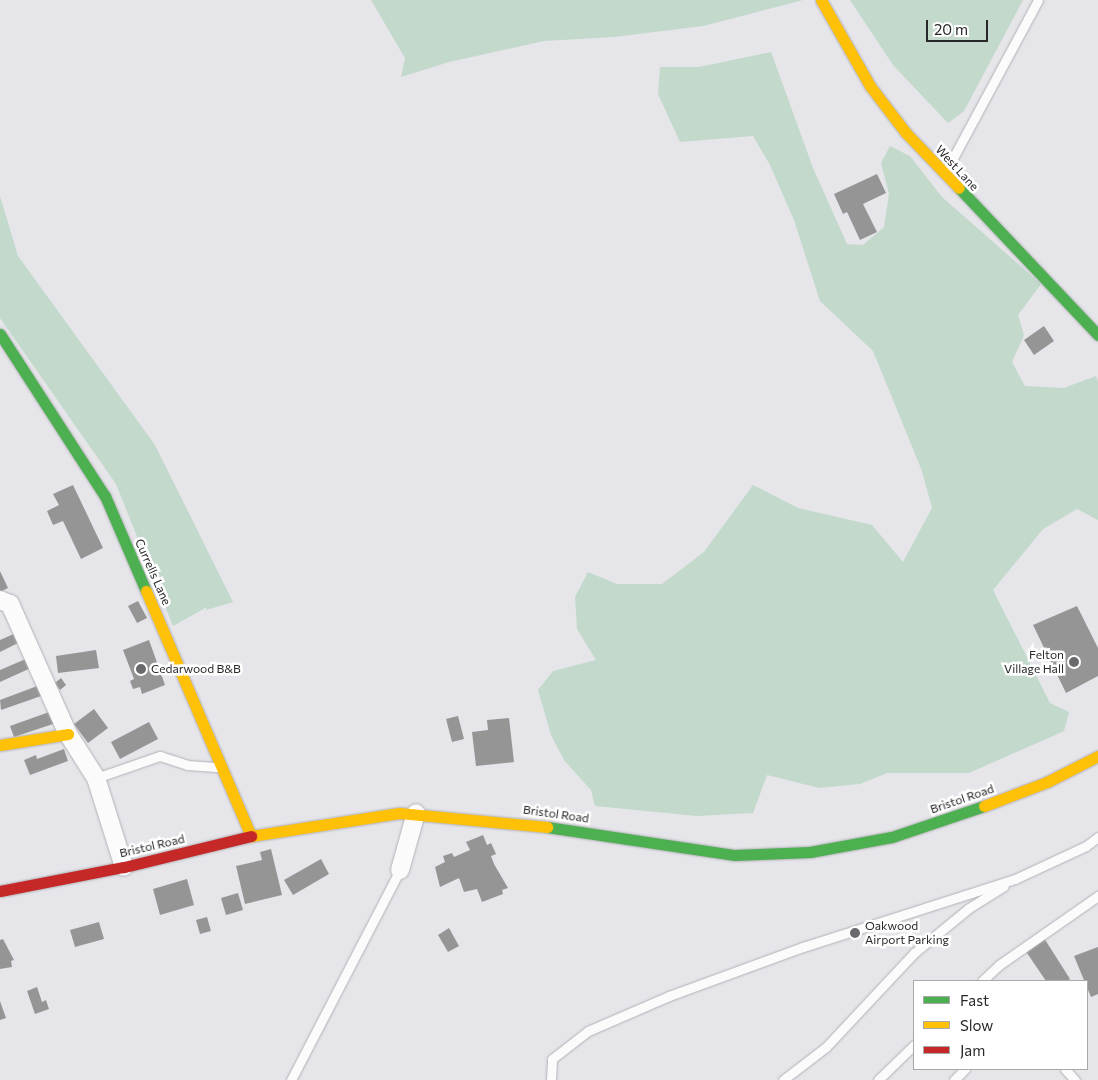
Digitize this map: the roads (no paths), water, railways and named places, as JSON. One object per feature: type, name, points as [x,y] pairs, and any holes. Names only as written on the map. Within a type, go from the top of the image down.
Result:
[{"type":"main road","name":"West Lane","points":[[821,0],[870,86],[944,176],[1054,286],[1098,335]]},
{"type":"main road","name":"Currells Lane","points":[[0,334],[105,496],[224,769],[251,836]]},
{"type":"main road","points":[[0,745],[68,734]]},
{"type":"main road","name":"Bristol Road","points":[[0,891],[124,867],[251,836],[354,818],[416,813],[521,822],[735,855],[810,852],[892,837],[1047,782],[1094,761]]},
{"type":"street","points":[[0,600],[10,604],[68,734],[96,778],[124,867]]},
{"type":"street","points":[[400,870],[416,813]]},
{"type":"lane","points":[[944,176],[1038,0]]},
{"type":"lane","points":[[96,778],[160,756],[187,765],[214,765],[224,769]]},
{"type":"lane","points":[[551,1080],[552,1059],[570,1044],[588,1031],[642,1007],[803,947],[1015,879],[1086,846],[1098,837]]},
{"type":"lane","points":[[291,1080],[400,870]]},
{"type":"lane","points":[[783,1080],[826,1047],[914,953],[969,908],[1015,879]]},
{"type":"lane","points":[[984,980],[1098,896]]},
{"type":"lane","points":[[878,1080],[913,1046]]},
{"type":"lane","points":[[954,1080],[964,1070]]},
{"type":"lane","points":[[1066,1070],[1075,1080]]},
{"type":"place","name":"Felton Village Hall","points":[[1074,662]]},
{"type":"place","name":"Cedarwood B&B","points":[[141,669]]},
{"type":"place","name":"Oakwood Airport Parking","points":[[855,933]]}]
